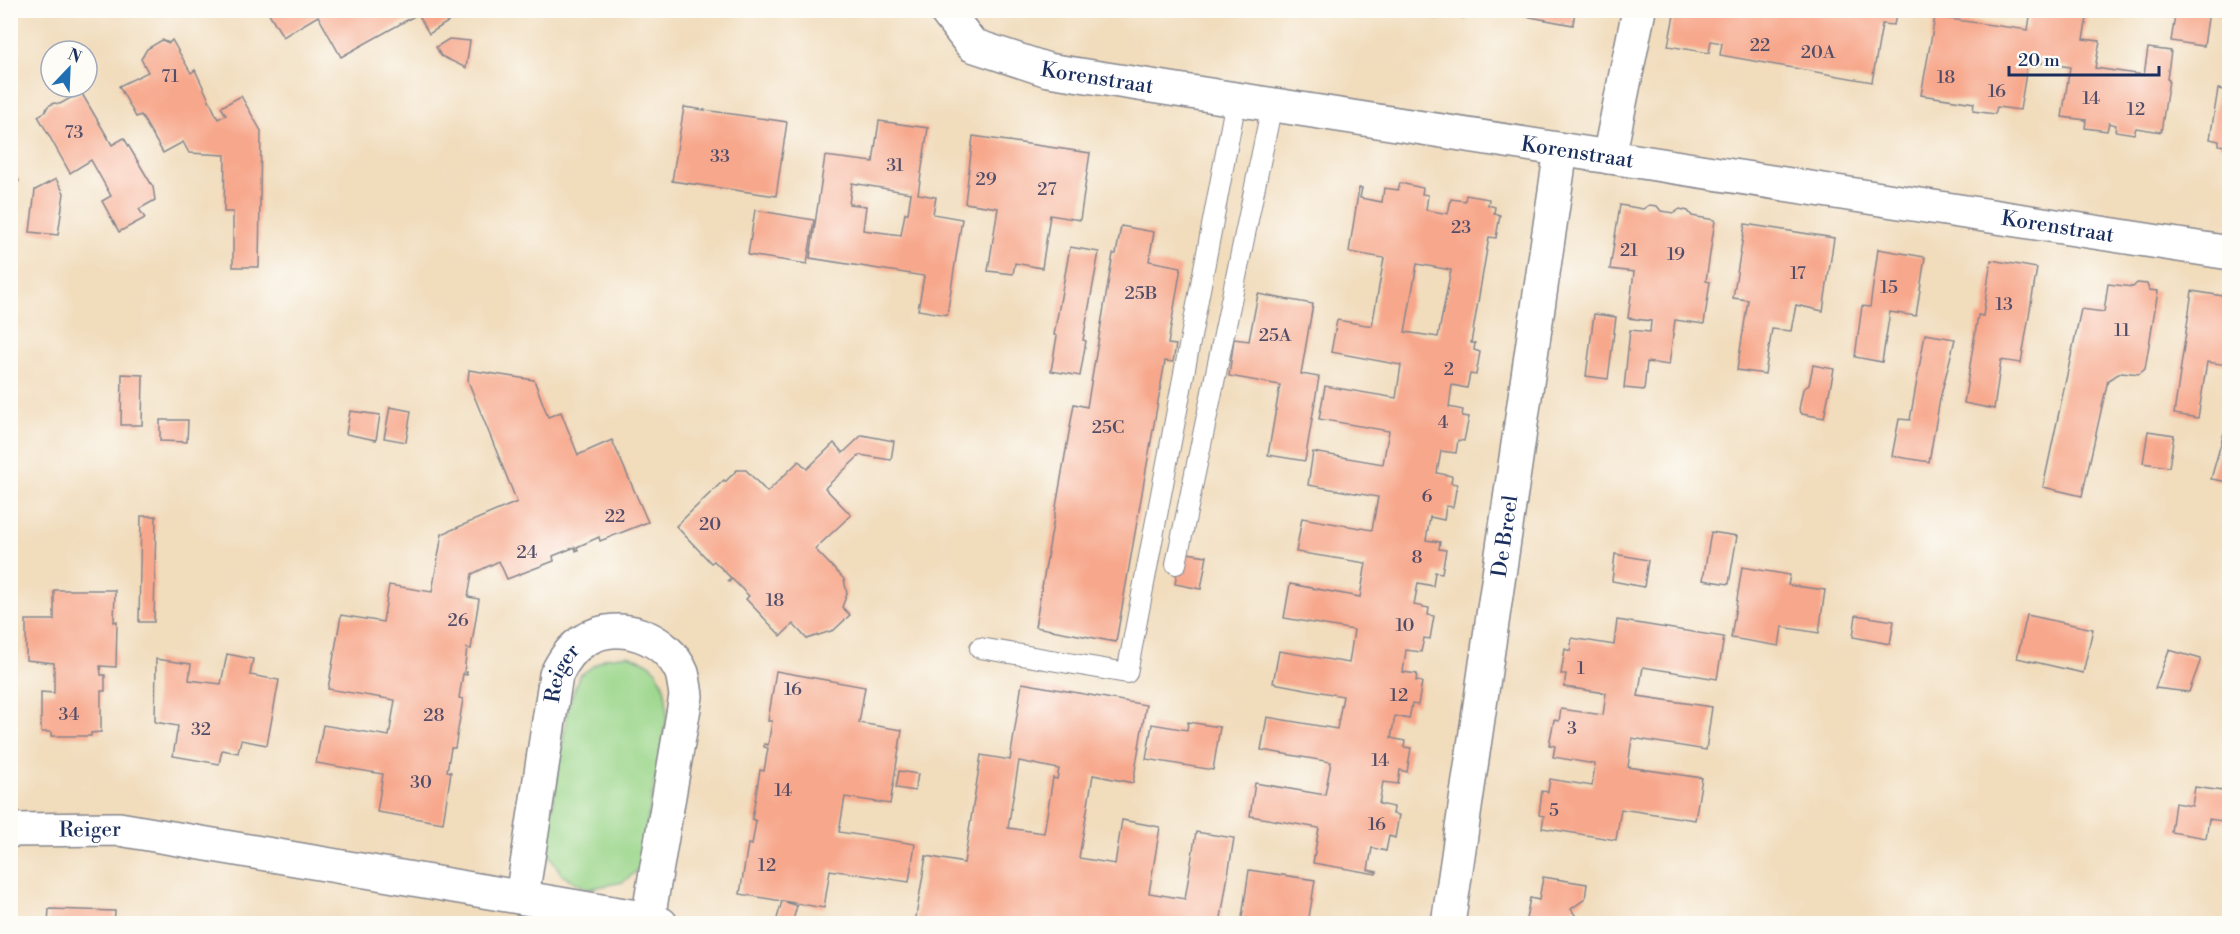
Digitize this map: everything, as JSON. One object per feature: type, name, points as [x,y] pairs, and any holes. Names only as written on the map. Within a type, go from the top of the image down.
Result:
[{"type":"street","name":"Korenstraat","points":[[945,10],[972,45],[1048,70],[2229,253]]},
{"type":"street","points":[[1609,157],[1639,10]]},
{"type":"street","name":"De Breel","points":[[1448,924],[1561,150]]},
{"type":"street","name":"Reiger","points":[[10,831],[119,829],[655,921],[686,696],[682,673],[670,654],[652,639],[630,632],[607,632],[585,639],[567,655],[555,675],[522,897]]},
{"type":"lane","points":[[980,648],[1127,673],[1236,100]]},
{"type":"lane","points":[[1176,564],[1272,105]]},
{"type":"green space","points":[[628,655],[649,663],[660,678],[666,701],[666,725],[638,870],[623,882],[587,889],[562,875],[546,849],[568,708],[579,676],[605,658]]},
{"type":"building","points":[[267,10],[445,10],[451,20],[429,34],[418,14],[341,57],[318,16],[283,37]]},
{"type":"building","points":[[1414,10],[1465,10],[1464,18],[1436,12],[1435,18],[1413,14]]},
{"type":"building","points":[[1514,10],[1575,10],[1573,25],[1514,14]]},
{"type":"building","points":[[1675,10],[1897,10],[1894,25],[1882,24],[1872,82],[1720,55],[1722,43],[1711,41],[1709,53],[1668,46]]},
{"type":"building","points":[[2031,10],[2045,10],[2087,18],[2083,39],[2100,41],[2095,68],[2144,75],[2148,48],[2171,51],[2161,132],[2136,128],[2134,134],[2115,131],[2116,125],[2109,123],[2107,131],[2085,128],[2086,120],[2062,117],[2070,67],[2028,61],[2020,110],[1997,107],[1995,114],[1973,111],[1974,103],[1921,95],[1935,17],[2028,30]]},
{"type":"building","points":[[2176,10],[2229,10],[2229,17],[2209,11],[2204,46],[2202,46],[2171,41]]},
{"type":"building","points":[[449,39],[470,41],[466,68],[441,56],[436,47]]},
{"type":"building","points":[[162,40],[169,43],[172,40],[191,73],[195,70],[218,119],[226,115],[221,107],[241,96],[261,131],[259,267],[233,267],[233,212],[224,212],[225,155],[189,153],[183,142],[163,153],[141,115],[136,117],[119,86],[148,72],[141,59],[147,49]]},
{"type":"building","points":[[2218,89],[2229,91],[2229,147],[2219,145],[2219,141],[2210,139]]},
{"type":"building","points":[[69,99],[85,99],[112,145],[124,138],[153,187],[155,200],[139,209],[145,218],[119,232],[102,201],[111,196],[91,160],[70,173],[38,116],[45,112],[48,106],[54,103],[60,104]]},
{"type":"building","points":[[684,107],[787,122],[776,196],[672,181]]},
{"type":"building","points":[[879,121],[928,128],[918,194],[936,197],[933,214],[962,219],[947,315],[918,310],[924,276],[810,258],[825,156],[873,162]],"holes":[[[852,183],[911,193],[901,235],[863,230],[866,206],[849,204]]]},
{"type":"building","points":[[973,136],[1090,153],[1080,220],[1050,215],[1042,268],[1015,263],[1013,274],[988,271],[998,208],[965,203]]},
{"type":"building","points":[[10,165],[19,181],[10,186]]},
{"type":"building","points":[[56,179],[64,193],[58,235],[30,232],[35,190]]},
{"type":"building","points":[[1400,183],[1423,188],[1422,194],[1428,195],[1426,210],[1448,214],[1451,199],[1465,201],[1466,195],[1489,199],[1488,205],[1495,207],[1494,213],[1500,215],[1496,238],[1489,237],[1471,343],[1475,343],[1474,350],[1480,352],[1476,375],[1470,374],[1467,388],[1452,385],[1449,407],[1463,410],[1462,416],[1469,417],[1464,441],[1458,440],[1456,453],[1441,451],[1437,473],[1452,476],[1451,483],[1457,484],[1453,507],[1446,506],[1444,520],[1430,517],[1426,540],[1440,542],[1439,549],[1446,550],[1442,573],[1435,572],[1433,586],[1418,583],[1414,605],[1429,608],[1428,615],[1434,616],[1430,639],[1424,638],[1421,652],[1406,650],[1403,672],[1417,674],[1416,681],[1422,682],[1418,705],[1412,704],[1409,719],[1395,716],[1391,738],[1405,741],[1404,747],[1411,748],[1407,772],[1400,770],[1398,784],[1383,782],[1379,804],[1394,807],[1393,814],[1399,815],[1395,838],[1389,836],[1386,851],[1372,848],[1368,870],[1377,872],[1376,874],[1313,863],[1319,828],[1250,816],[1255,783],[1325,795],[1331,762],[1261,750],[1267,717],[1337,729],[1343,696],[1273,683],[1279,651],[1349,663],[1354,630],[1284,618],[1290,584],[1360,597],[1366,563],[1296,552],[1302,518],[1372,530],[1378,497],[1308,485],[1313,452],[1383,464],[1389,431],[1319,419],[1325,386],[1396,398],[1401,365],[1331,352],[1337,320],[1372,326],[1384,258],[1349,252],[1359,188],[1362,188],[1360,198],[1382,202],[1384,188],[1398,190]],"holes":[[[1417,264],[1451,270],[1438,337],[1405,332]]]},
{"type":"building","points":[[1620,205],[1643,209],[1649,205],[1657,206],[1661,211],[1674,213],[1680,209],[1688,211],[1692,216],[1715,220],[1706,281],[1710,282],[1704,324],[1675,320],[1669,365],[1647,362],[1644,390],[1624,388],[1630,330],[1650,332],[1651,321],[1628,318],[1634,272],[1610,269]]},
{"type":"building","points":[[755,210],[814,220],[807,264],[748,255]]},
{"type":"building","points":[[1745,224],[1834,238],[1823,311],[1796,305],[1791,331],[1772,329],[1765,374],[1737,370],[1748,300],[1733,298]]},
{"type":"building","points":[[1121,226],[1154,232],[1149,261],[1181,267],[1168,344],[1176,345],[1173,362],[1165,361],[1116,642],[1035,627],[1074,404],[1087,407],[1113,254],[1116,254]]},
{"type":"building","points":[[1070,247],[1099,252],[1083,340],[1086,341],[1080,376],[1051,371],[1057,336],[1054,335]]},
{"type":"building","points":[[1878,249],[1925,257],[1916,316],[1890,312],[1882,362],[1855,357],[1862,306],[1870,307]]},
{"type":"building","points":[[1991,260],[2037,268],[2021,363],[2001,360],[1994,409],[1964,403],[1978,315],[1983,316]]},
{"type":"building","points":[[2137,283],[2147,284],[2149,290],[2158,291],[2145,369],[2139,374],[2122,372],[2108,380],[2082,496],[2043,487],[2081,309],[2104,312],[2108,284],[2133,287]]},
{"type":"building","points":[[2192,291],[2229,297],[2228,365],[2207,362],[2198,418],[2174,414]]},
{"type":"building","points":[[1258,294],[1313,304],[1301,374],[1319,377],[1305,461],[1268,455],[1280,385],[1229,376],[1234,339],[1249,341]]},
{"type":"building","points":[[1594,314],[1616,317],[1608,379],[1586,376]]},
{"type":"building","points":[[1925,334],[1955,339],[1940,399],[1929,462],[1892,456],[1899,419],[1910,420]]},
{"type":"building","points":[[1813,365],[1834,369],[1824,418],[1802,414],[1799,409],[1803,389],[1809,385]]},
{"type":"building","points":[[469,370],[534,380],[548,417],[561,412],[578,455],[612,440],[648,522],[600,541],[599,537],[577,547],[576,551],[575,547],[553,556],[554,561],[507,579],[499,561],[472,574],[468,597],[479,599],[471,649],[467,648],[464,672],[467,672],[467,675],[463,674],[459,698],[463,699],[455,748],[451,748],[447,771],[451,772],[443,823],[377,812],[383,774],[316,763],[323,725],[389,736],[395,700],[328,689],[341,615],[383,622],[389,585],[432,592],[442,534],[517,502],[468,381]]},
{"type":"building","points":[[122,374],[143,375],[142,425],[121,425]]},
{"type":"building","points":[[390,407],[411,411],[406,442],[384,438]]},
{"type":"building","points":[[350,411],[380,415],[376,440],[346,434]]},
{"type":"building","points":[[160,420],[188,420],[187,442],[160,441]]},
{"type":"building","points":[[2227,422],[2229,422],[2229,482],[2211,479]]},
{"type":"building","points":[[2148,431],[2174,435],[2169,467],[2143,463]]},
{"type":"building","points":[[862,435],[894,441],[891,460],[860,455],[825,488],[851,515],[815,549],[844,579],[847,594],[842,607],[850,615],[834,630],[807,639],[793,624],[781,636],[746,599],[749,596],[732,579],[729,582],[731,578],[714,561],[711,563],[676,526],[737,470],[746,470],[767,492],[799,461],[807,469],[834,443],[843,453]]},
{"type":"building","points":[[141,516],[156,516],[154,622],[139,622]]},
{"type":"building","points":[[1711,532],[1737,536],[1729,584],[1703,580]]},
{"type":"building","points":[[1180,552],[1207,556],[1201,589],[1175,584]]},
{"type":"building","points":[[1615,554],[1648,560],[1644,587],[1612,581]]},
{"type":"building","points":[[1742,567],[1790,575],[1788,585],[1825,590],[1819,633],[1782,627],[1779,646],[1731,638]]},
{"type":"building","points":[[54,590],[115,590],[116,667],[100,666],[101,675],[105,675],[105,691],[101,691],[101,732],[91,733],[91,736],[51,736],[51,732],[41,732],[41,692],[54,693],[54,663],[26,660],[26,620],[54,620]]},
{"type":"building","points":[[1856,615],[1894,621],[1890,644],[1853,637]]},
{"type":"building","points":[[2027,615],[2093,629],[2083,673],[2017,658]]},
{"type":"building","points":[[1617,620],[1724,637],[1717,679],[1643,667],[1638,696],[1712,707],[1706,750],[1632,738],[1628,767],[1702,778],[1695,820],[1621,809],[1616,840],[1542,828],[1544,816],[1539,815],[1542,791],[1548,792],[1550,779],[1592,786],[1595,764],[1553,757],[1555,746],[1549,745],[1554,720],[1559,721],[1561,709],[1603,715],[1606,693],[1564,687],[1566,674],[1561,674],[1565,649],[1570,651],[1572,638],[1614,645]]},
{"type":"building","points":[[2169,650],[2201,659],[2189,692],[2155,688]]},
{"type":"building","points":[[227,654],[253,659],[250,675],[279,680],[267,745],[241,740],[238,753],[222,750],[219,764],[173,756],[178,726],[155,722],[156,659],[191,664],[189,680],[221,684]]},
{"type":"building","points":[[776,671],[865,687],[859,723],[902,730],[890,804],[845,797],[839,832],[915,844],[909,882],[830,870],[824,908],[783,901],[797,906],[792,924],[776,922],[782,901],[740,894],[748,844],[752,845],[756,821],[752,819],[760,770],[764,771],[768,748],[764,747],[764,744],[768,745],[772,721],[768,721]]},
{"type":"building","points":[[1022,683],[1146,705],[1133,783],[1093,775],[1079,858],[1115,864],[1122,820],[1160,827],[1149,893],[1185,899],[1196,832],[1234,838],[1220,924],[915,923],[926,856],[964,863],[981,755],[1010,760]],"holes":[[[1019,761],[1059,769],[1057,779],[1053,778],[1044,833],[1008,828]]]},
{"type":"building","points":[[1188,722],[1220,727],[1213,770],[1146,759],[1152,724],[1187,730]]},
{"type":"building","points":[[899,771],[918,774],[915,791],[896,788]]},
{"type":"building","points":[[2195,787],[2229,792],[2229,822],[2209,819],[2206,838],[2171,832],[2175,803],[2192,806]]},
{"type":"building","points":[[1249,870],[1315,880],[1308,924],[1241,924]]},
{"type":"building","points":[[1543,877],[1587,884],[1585,899],[1571,909],[1581,924],[1525,924],[1530,898],[1539,900]]},
{"type":"building","points":[[49,909],[115,911],[114,924],[48,924]]}]
